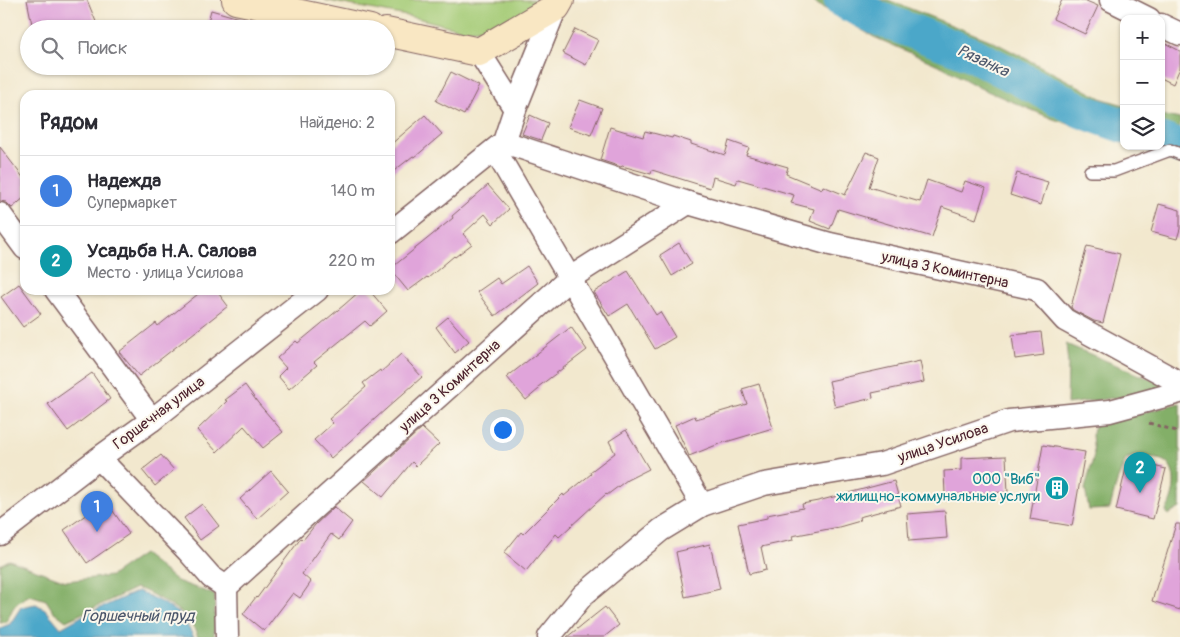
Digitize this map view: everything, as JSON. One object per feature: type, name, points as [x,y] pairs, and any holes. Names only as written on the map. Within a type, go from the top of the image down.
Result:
[{"type":"street","points":[[236,0],[328,20]]},
{"type":"street","points":[[1111,0],[1141,15]]},
{"type":"street","points":[[395,34],[479,52],[558,4]]},
{"type":"street","points":[[395,229],[499,146],[558,4]]},
{"type":"street","points":[[1165,27],[1180,34]]},
{"type":"street","points":[[479,52],[515,109]]},
{"type":"street","points":[[499,146],[570,278],[702,505]]},
{"type":"street","name":"улица 3 Коминтерна","points":[[499,146],[830,244],[1037,289],[1065,320],[1180,383]]},
{"type":"street","name":"улица 3 Коминтерна","points":[[226,587],[570,278],[688,203]]},
{"type":"street","points":[[0,214],[20,241]]},
{"type":"street","points":[[60,295],[152,420]]},
{"type":"street","name":"Горшечная улица","points":[[0,534],[152,420],[312,295]]},
{"type":"street","name":"улица Усилова","points":[[549,637],[583,595],[661,530],[702,505],[764,484],[882,464],[1009,421],[1110,411],[1180,392]]},
{"type":"street","points":[[99,458],[211,577],[226,587],[227,637]]},
{"type":"lane","points":[[1090,171],[1114,171],[1170,150],[1180,154]]},
{"type":"green space","points":[[324,0],[536,0],[513,27],[464,30],[417,18]]},
{"type":"green space","points":[[810,0],[888,0],[992,41],[1103,99],[1120,104],[1120,140],[1053,119],[980,88],[943,67],[874,37]]},
{"type":"green space","points":[[1165,116],[1180,119],[1180,137],[1165,141]]},
{"type":"green space","points":[[1066,344],[1176,390],[1067,404],[1068,364]]},
{"type":"green space","points":[[1180,403],[1180,508],[1168,515],[1166,511],[1174,484],[1174,478],[1169,465],[1161,460],[1139,456],[1126,459],[1118,477],[1110,509],[1089,510],[1085,489],[1094,455],[1092,435],[1095,425]]},
{"type":"green space","points":[[143,554],[177,581],[215,595],[214,637],[198,637],[191,624],[177,609],[136,588],[66,621],[53,611],[46,600],[30,595],[15,606],[7,622],[0,623],[0,565],[9,560],[66,581],[111,576]]},
{"type":"water","name":"Горшечный пруд","points":[[138,591],[165,604],[181,615],[194,637],[0,637],[0,628],[10,624],[21,607],[36,604],[45,609],[61,628],[82,616]]},
{"type":"building","points":[[27,0],[87,0],[95,20],[31,20]]},
{"type":"building","points":[[1062,0],[1084,0],[1098,6],[1085,34],[1053,19]]},
{"type":"building","points":[[211,10],[246,20],[208,20]]},
{"type":"building","points":[[575,29],[598,40],[586,65],[563,53]]},
{"type":"building","points":[[1165,43],[1180,51],[1180,68],[1173,84],[1165,80]]},
{"type":"building","points":[[451,72],[479,86],[464,115],[436,101]]},
{"type":"building","points":[[580,100],[602,108],[591,135],[568,127]]},
{"type":"building","points":[[425,115],[442,134],[415,157],[413,156],[395,170],[395,141]]},
{"type":"building","points":[[530,115],[548,123],[541,140],[522,134]]},
{"type":"building","points":[[610,127],[643,137],[645,131],[672,138],[673,136],[725,155],[729,141],[749,148],[746,155],[788,167],[786,174],[822,189],[823,186],[845,195],[866,152],[879,157],[869,187],[920,202],[927,180],[961,192],[965,181],[986,188],[976,219],[942,207],[932,237],[838,209],[830,229],[810,221],[814,209],[791,203],[794,195],[738,179],[736,184],[713,177],[710,188],[652,170],[651,174],[600,160]]},
{"type":"building","points":[[0,147],[20,173],[20,201],[12,208],[6,202],[0,201]]},
{"type":"building","points":[[1017,173],[1048,182],[1041,205],[1010,195]]},
{"type":"building","points":[[488,185],[509,209],[493,224],[485,214],[463,234],[472,244],[408,291],[395,275],[395,265],[453,218],[452,216]]},
{"type":"building","points":[[1159,204],[1180,210],[1180,229],[1177,239],[1151,232]]},
{"type":"building","points":[[679,243],[692,264],[672,276],[660,255]]},
{"type":"building","points":[[1087,246],[1120,254],[1103,323],[1094,321],[1073,310],[1071,307]]},
{"type":"building","points":[[527,266],[538,283],[495,316],[477,292],[497,278],[501,284]]},
{"type":"building","points":[[628,271],[656,315],[660,312],[675,337],[655,349],[628,304],[609,316],[594,292]]},
{"type":"building","points":[[19,284],[20,295],[27,295],[41,314],[23,327],[1,297]]},
{"type":"building","points":[[197,295],[220,295],[228,306],[139,376],[119,352],[156,323],[158,326]]},
{"type":"building","points":[[355,295],[373,295],[387,311],[370,326],[365,321],[314,362],[317,365],[289,389],[278,376],[286,368],[277,358],[296,341],[298,343]]},
{"type":"building","points":[[448,317],[469,341],[455,353],[436,327]]},
{"type":"building","points":[[571,327],[587,350],[538,387],[539,389],[526,400],[507,377]]},
{"type":"building","points":[[1041,332],[1044,355],[1015,359],[1012,335]]},
{"type":"building","points":[[401,354],[422,377],[331,458],[314,440],[333,423],[329,419],[366,387],[363,383],[380,370],[381,372]]},
{"type":"building","points":[[920,361],[924,382],[872,393],[873,398],[835,407],[829,381]]},
{"type":"building","points":[[92,373],[110,399],[68,431],[48,404]]},
{"type":"building","points":[[759,384],[773,428],[719,444],[689,456],[675,425],[695,416],[696,419],[747,404],[742,389]]},
{"type":"building","points":[[245,385],[283,432],[263,448],[244,426],[217,452],[197,430],[227,401],[225,400]]},
{"type":"building","points":[[422,428],[439,444],[416,466],[412,462],[383,497],[364,481]]},
{"type":"building","points":[[626,430],[649,469],[627,480],[606,494],[559,537],[556,534],[526,571],[504,553],[521,532],[523,534],[563,494],[564,496],[591,474],[590,472],[615,453],[609,441]]},
{"type":"building","name":"ООО \"Виб\" жилищно-коммунальные услуги","points":[[1043,445],[1085,452],[1072,526],[1030,519]]},
{"type":"building","points":[[161,455],[174,470],[155,486],[142,470]]},
{"type":"building","points":[[1006,456],[1008,492],[945,495],[944,471],[961,470],[961,458]]},
{"type":"building","points":[[1128,460],[1166,469],[1153,519],[1116,510]]},
{"type":"building","points":[[271,471],[288,491],[257,519],[240,499]]},
{"type":"building","points":[[894,481],[901,506],[859,517],[860,521],[792,536],[793,540],[761,547],[766,570],[749,574],[738,524],[767,518],[767,515],[803,508],[802,504]]},
{"type":"building","points":[[106,501],[129,534],[87,563],[64,530]]},
{"type":"building","points":[[202,504],[219,526],[200,540],[184,518]]},
{"type":"building","points":[[334,507],[352,522],[339,540],[331,534],[302,574],[311,582],[300,598],[293,593],[264,631],[243,614],[301,538],[303,540],[315,525]]},
{"type":"building","points":[[945,511],[947,538],[909,541],[907,514]]},
{"type":"building","points":[[1176,524],[1180,524],[1180,610],[1152,601]]},
{"type":"building","points":[[710,544],[720,589],[685,597],[676,552]]},
{"type":"building","points":[[605,607],[619,625],[604,637],[567,637]]},
{"type":"waterway","name":"Рязанка","points":[[841,0],[877,18],[972,54],[1082,111],[1120,125]]},
{"type":"waterway","name":"Рязанка","points":[[1165,141],[1180,147]]},
{"type":"place","name":"ООО \"Виб\" жилищно-коммунальные услуги","points":[[1057,488]]},
{"type":"place","name":"Усадьба Н.А. Салова","points":[[1140,493]]},
{"type":"place","name":"Надежда","points":[[97,532]]}]
